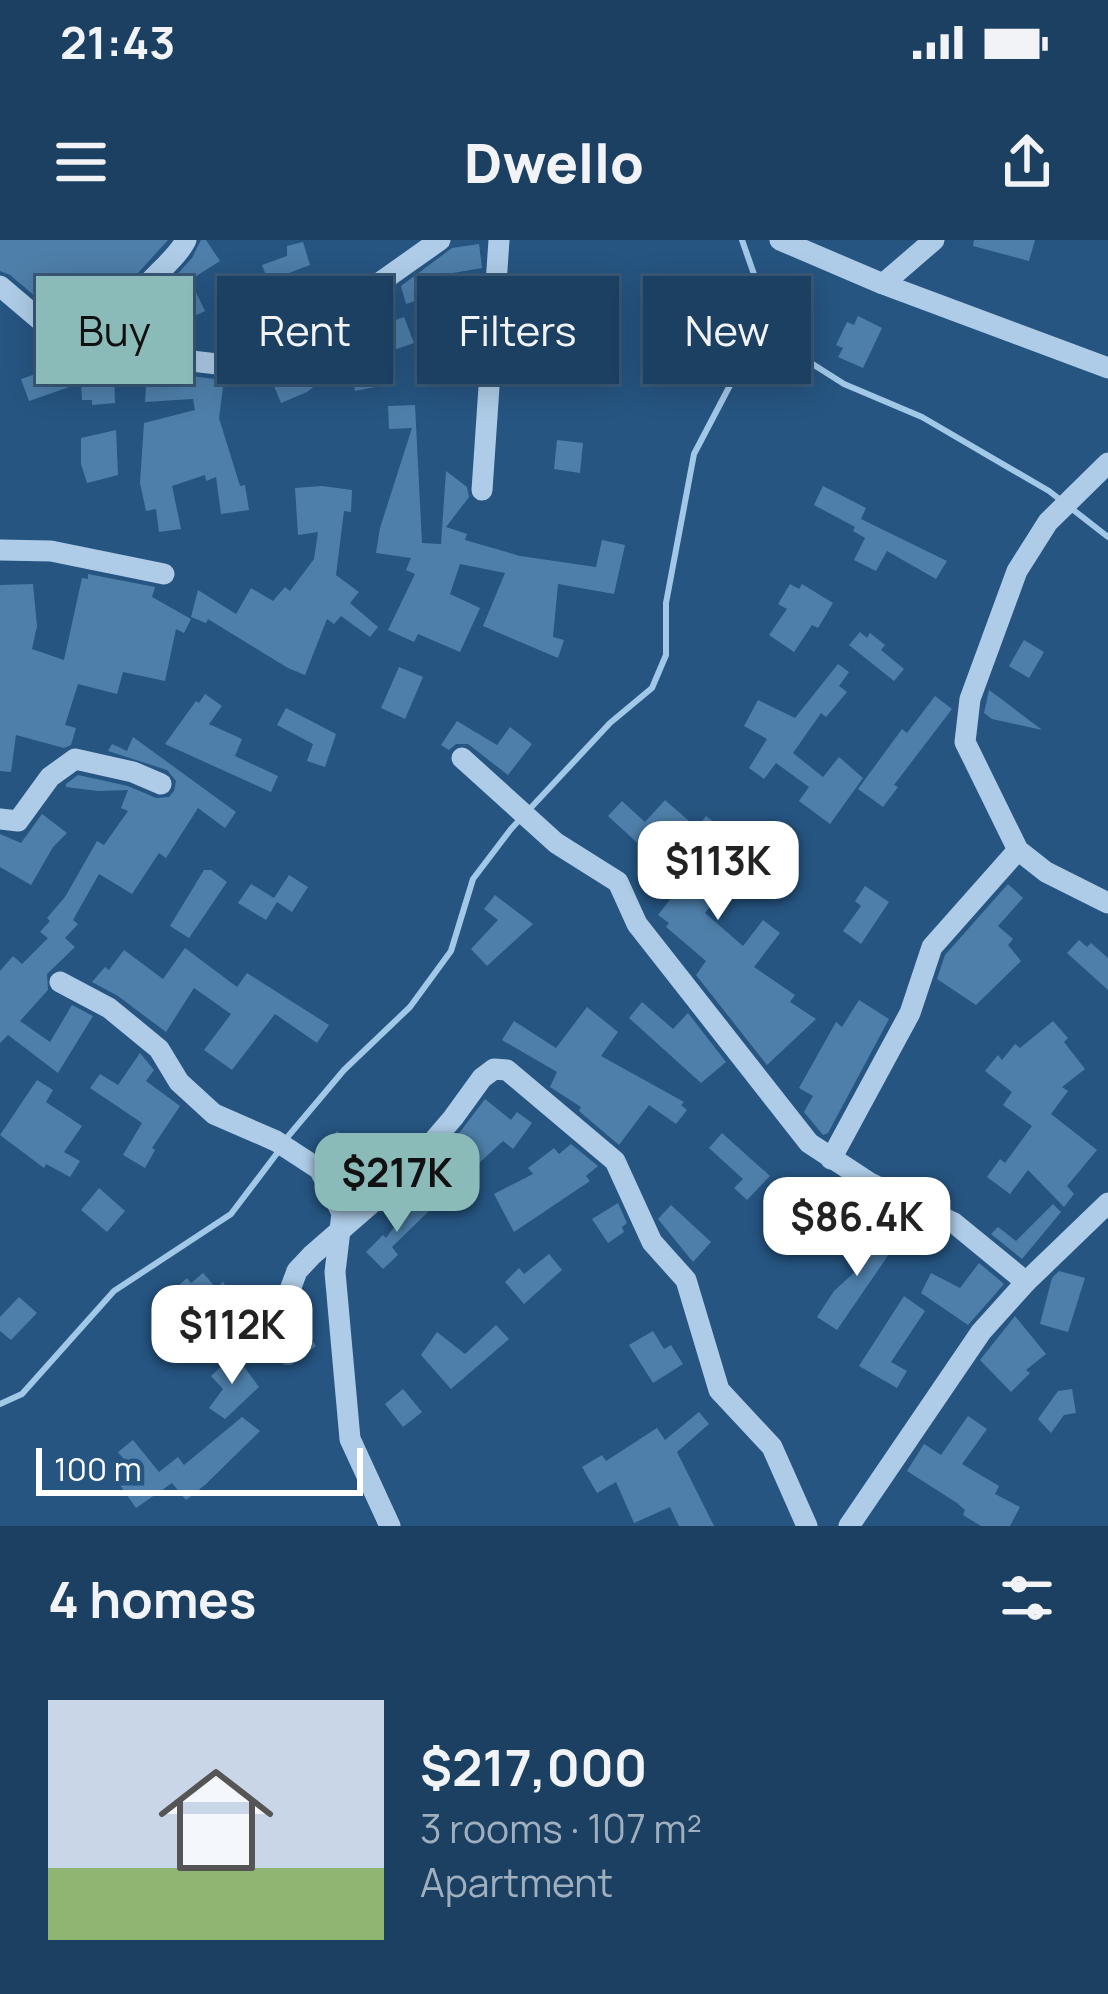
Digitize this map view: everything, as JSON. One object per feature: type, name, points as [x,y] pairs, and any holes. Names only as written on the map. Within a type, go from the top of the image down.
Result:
[{"type":"street","points":[[159,276],[176,260],[186,240]]},
{"type":"street","points":[[193,361],[252,368],[262,364],[302,313],[365,293],[440,240]]},
{"type":"street","points":[[482,490],[499,240]]},
{"type":"street","points":[[780,240],[1108,368]]},
{"type":"street","points":[[883,284],[934,240]]},
{"type":"street","points":[[0,286],[36,317]]},
{"type":"street","points":[[1108,463],[1068,503],[1017,571],[970,699],[964,742],[1018,850],[1046,872],[1108,903]]},
{"type":"street","points":[[0,550],[51,551],[164,574]]},
{"type":"street","points":[[462,758],[521,813],[618,882],[637,924],[809,1143],[954,1223],[1026,1282]]},
{"type":"street","points":[[0,820],[18,820],[50,777],[74,759],[133,772],[161,784]]},
{"type":"street","points":[[831,1159],[910,1013],[932,947],[1018,850]]},
{"type":"street","points":[[60,982],[110,1008],[158,1048],[179,1082],[214,1114],[282,1145],[319,1169],[342,1213],[335,1271],[350,1439],[390,1526]]},
{"type":"street","points":[[260,1320],[288,1294],[312,1255],[404,1174],[482,1078],[494,1070],[518,1076],[615,1161],[652,1242],[686,1280],[718,1390],[772,1447],[807,1526]]},
{"type":"street","points":[[849,1526],[981,1332],[1108,1203]]},
{"type":"building","points":[[0,240],[168,240],[135,276],[36,276],[36,297],[0,271]]},
{"type":"building","points":[[201,240],[206,240],[220,261],[193,278],[176,276]]},
{"type":"building","points":[[974,240],[1035,240],[1029,261],[973,246]]},
{"type":"building","points":[[303,242],[310,265],[281,276],[266,276],[262,265],[287,256],[287,246]]},
{"type":"building","points":[[479,244],[482,268],[417,276],[417,300],[406,304],[401,286],[452,248]]},
{"type":"building","points":[[193,286],[205,311],[193,317]]},
{"type":"building","points":[[858,316],[882,328],[863,368],[838,357],[843,348],[836,345],[847,322],[854,325]]},
{"type":"building","points":[[404,317],[414,343],[393,350],[393,321]]},
{"type":"building","points":[[36,374],[36,384],[78,384],[29,401],[21,379]]},
{"type":"building","points":[[193,376],[223,384],[219,418],[240,486],[245,485],[249,510],[221,514],[216,477],[206,481],[205,475],[172,486],[181,529],[159,532],[156,509],[146,511],[140,483],[144,423],[195,410],[193,399],[145,402],[146,384],[193,384]]},
{"type":"building","points":[[81,384],[114,384],[115,403],[92,405],[92,400],[82,400]]},
{"type":"building","points":[[273,384],[317,384],[307,392],[281,403]]},
{"type":"building","points":[[353,384],[380,384],[380,386],[355,391]]},
{"type":"building","points":[[415,405],[422,543],[441,544],[446,471],[467,487],[469,497],[446,527],[467,534],[465,540],[520,556],[596,567],[602,540],[625,545],[614,594],[558,584],[553,637],[564,640],[558,658],[483,626],[505,573],[460,564],[450,594],[480,608],[460,652],[418,634],[414,642],[388,630],[415,574],[406,570],[411,558],[376,553],[412,428],[389,429],[388,406]]},
{"type":"building","points":[[116,430],[118,475],[87,483],[81,438]]},
{"type":"building","points":[[557,440],[583,443],[580,473],[554,469]]},
{"type":"building","points":[[823,486],[866,508],[861,519],[947,561],[936,579],[887,551],[876,571],[854,560],[865,538],[853,531],[855,527],[814,505]]},
{"type":"building","points":[[295,488],[352,490],[351,512],[344,511],[336,575],[359,592],[350,603],[378,627],[370,637],[341,616],[334,624],[327,619],[305,675],[208,619],[206,623],[191,617],[198,590],[236,614],[251,588],[273,601],[285,587],[290,591],[314,559],[318,532],[298,535]]},
{"type":"building","points":[[88,574],[155,587],[152,597],[191,619],[184,633],[176,629],[165,681],[123,672],[117,694],[78,684],[65,725],[76,728],[71,745],[64,748],[16,735],[11,772],[0,771],[0,585],[33,584],[37,626],[32,649],[64,660],[82,578],[88,579]]},
{"type":"building","points":[[790,584],[799,589],[802,584],[833,603],[818,628],[812,625],[794,652],[769,635],[787,609],[778,604]]},
{"type":"building","points":[[860,632],[867,638],[870,633],[885,645],[881,650],[904,669],[894,681],[849,645]]},
{"type":"building","points":[[1024,640],[1044,652],[1029,678],[1009,666]]},
{"type":"building","points":[[838,664],[849,672],[839,686],[847,692],[826,717],[821,713],[793,753],[823,777],[839,757],[863,778],[830,824],[799,801],[809,787],[776,763],[764,779],[749,768],[767,739],[744,726],[758,700],[795,718]]},
{"type":"building","points":[[399,667],[423,677],[405,719],[381,708]]},
{"type":"building","points":[[989,690],[1042,730],[984,713]]},
{"type":"building","points":[[205,694],[222,706],[209,724],[242,739],[235,756],[278,776],[271,792],[165,744]]},
{"type":"building","points":[[935,696],[952,709],[894,785],[898,787],[883,807],[858,789],[902,729],[907,733]]},
{"type":"building","points":[[286,708],[336,734],[325,767],[307,761],[313,744],[277,725]]},
{"type":"building","points":[[457,721],[497,745],[510,727],[532,744],[508,775],[468,744],[456,744],[449,750],[441,745]]},
{"type":"building","points":[[133,737],[236,812],[225,828],[198,808],[166,858],[159,853],[132,894],[99,874],[73,920],[78,924],[65,938],[75,947],[47,974],[48,990],[20,1021],[50,1042],[72,1005],[93,1016],[58,1073],[8,1035],[0,1043],[0,971],[13,956],[22,964],[48,938],[40,932],[50,921],[47,918],[65,897],[97,841],[104,845],[128,811],[121,808],[128,790],[98,791],[66,784],[78,775],[156,798],[169,797],[174,791],[176,781],[167,770],[108,751],[112,744],[127,751]]},
{"type":"building","points":[[665,800],[697,828],[706,816],[768,861],[753,883],[737,873],[705,913],[743,946],[763,920],[780,933],[754,967],[795,995],[790,1002],[816,1019],[767,1065],[696,975],[706,961],[658,915],[682,884],[608,816],[622,801],[645,822]]},
{"type":"building","points":[[42,814],[67,833],[31,885],[0,867],[0,834],[21,843]]},
{"type":"building","points":[[204,870],[227,882],[189,938],[170,926]]},
{"type":"building","points":[[289,875],[308,887],[292,912],[277,902],[266,920],[238,903],[251,884],[274,898]]},
{"type":"building","points":[[1008,884],[1023,898],[998,926],[1013,939],[1008,945],[1021,961],[976,1005],[937,979],[945,955]]},
{"type":"building","points":[[865,886],[889,902],[861,944],[843,931],[861,906],[855,901]]},
{"type":"building","points":[[495,895],[533,924],[487,966],[471,949],[498,920],[484,909]]},
{"type":"building","points":[[1079,940],[1087,947],[1091,943],[1108,958],[1108,990],[1067,953]]},
{"type":"building","points":[[185,948],[237,987],[247,973],[329,1025],[317,1043],[275,1014],[232,1070],[204,1050],[231,1014],[194,988],[166,1032],[92,982],[124,950],[163,979]]},
{"type":"building","points":[[859,1000],[889,1019],[823,1135],[804,1112],[813,1096],[799,1088],[836,1022],[842,1027]]},
{"type":"building","points":[[642,1002],[673,1029],[688,1013],[726,1062],[701,1083],[629,1018]]},
{"type":"building","points":[[587,1007],[618,1032],[601,1056],[684,1102],[681,1105],[687,1110],[676,1124],[649,1105],[619,1145],[579,1111],[581,1107],[550,1087],[557,1072],[502,1040],[514,1021],[556,1048]]},
{"type":"building","points":[[1053,1021],[1085,1069],[1062,1087],[1068,1091],[1051,1114],[1097,1150],[1067,1186],[1074,1194],[1064,1207],[1028,1170],[1010,1194],[987,1177],[1000,1159],[1005,1163],[1032,1126],[1003,1105],[1012,1092],[985,1071],[998,1055],[1002,1060],[1015,1044],[1020,1048]]},
{"type":"building","points":[[140,1053],[154,1070],[146,1081],[180,1106],[152,1148],[145,1168],[123,1155],[142,1123],[90,1088],[100,1074],[118,1085]]},
{"type":"building","points":[[37,1080],[53,1090],[46,1102],[82,1126],[64,1152],[80,1161],[70,1177],[46,1164],[44,1168],[0,1135]]},
{"type":"building","points":[[485,1099],[511,1120],[517,1112],[532,1123],[513,1149],[503,1141],[478,1164],[454,1140]]},
{"type":"building","points":[[337,1131],[384,1166],[373,1180],[367,1176],[361,1183],[352,1176],[348,1182],[321,1152]]},
{"type":"building","points":[[722,1133],[770,1176],[747,1200],[734,1188],[743,1179],[709,1148]]},
{"type":"building","points":[[571,1144],[598,1166],[586,1176],[590,1181],[514,1232],[494,1194],[533,1174],[528,1168],[554,1148],[559,1154]]},
{"type":"building","points":[[787,1180],[834,1214],[823,1230],[799,1213],[804,1210]]},
{"type":"building","points":[[99,1188],[125,1211],[107,1232],[81,1210]]},
{"type":"building","points":[[415,1199],[430,1210],[392,1247],[398,1255],[383,1269],[366,1252],[383,1235],[386,1238]]},
{"type":"building","points":[[618,1203],[627,1223],[624,1232],[608,1243],[592,1219]]},
{"type":"building","points":[[1053,1204],[1061,1212],[1022,1259],[991,1234],[998,1227],[1016,1241]]},
{"type":"building","points":[[671,1205],[711,1242],[693,1262],[658,1219]]},
{"type":"building","points":[[868,1229],[886,1241],[892,1235],[898,1241],[837,1330],[817,1317],[834,1291],[870,1258],[856,1249]]},
{"type":"building","points":[[549,1254],[562,1270],[524,1304],[505,1282],[519,1268],[524,1274]]},
{"type":"building","points":[[979,1263],[1004,1284],[968,1325],[921,1293],[931,1273],[960,1288]]},
{"type":"building","points":[[1059,1271],[1085,1278],[1068,1332],[1040,1324],[1052,1278]]},
{"type":"building","points":[[203,1273],[216,1288],[223,1282],[245,1316],[208,1347],[174,1308],[179,1304],[170,1293],[187,1278],[191,1283]]},
{"type":"building","points":[[904,1296],[925,1311],[891,1362],[907,1371],[897,1388],[859,1366]]},
{"type":"building","points":[[19,1297],[37,1313],[11,1340],[0,1331],[0,1317]]},
{"type":"building","points":[[1015,1316],[1046,1354],[1026,1370],[1030,1373],[1011,1392],[980,1360]]},
{"type":"building","points":[[496,1325],[509,1339],[451,1389],[421,1355],[437,1332],[465,1354]]},
{"type":"building","points":[[303,1327],[316,1346],[284,1365],[272,1349]]},
{"type":"building","points":[[653,1331],[664,1349],[671,1345],[683,1364],[653,1383],[629,1345]]},
{"type":"building","points":[[235,1354],[259,1387],[225,1419],[209,1408],[223,1389],[211,1376]]},
{"type":"building","points":[[403,1389],[422,1412],[403,1427],[385,1404]]},
{"type":"building","points":[[1072,1389],[1076,1413],[1064,1415],[1051,1433],[1038,1419],[1058,1391]]},
{"type":"building","points":[[699,1412],[709,1424],[677,1452],[714,1526],[679,1526],[670,1507],[634,1523],[616,1482],[597,1493],[582,1467],[602,1455],[606,1461],[657,1428],[665,1440]]},
{"type":"building","points":[[968,1416],[987,1429],[962,1464],[999,1486],[995,1494],[1020,1507],[1010,1526],[981,1526],[963,1515],[965,1510],[957,1503],[907,1471],[924,1444],[941,1455]]},
{"type":"building","points":[[242,1417],[260,1431],[206,1484],[186,1500],[172,1483],[136,1508],[120,1485],[136,1474],[118,1452],[133,1440],[159,1472],[178,1457],[184,1465]]},
{"type":"waterway","points":[[285,1140],[344,1070],[410,1007],[451,951],[473,879],[511,829],[610,723],[652,688],[666,655],[666,603],[694,454],[759,330],[756,280],[742,240]]},
{"type":"waterway","points":[[811,363],[844,384],[922,417],[1049,491],[1108,537]]},
{"type":"waterway","points":[[0,1404],[22,1394],[114,1291],[231,1214],[278,1152]]}]
